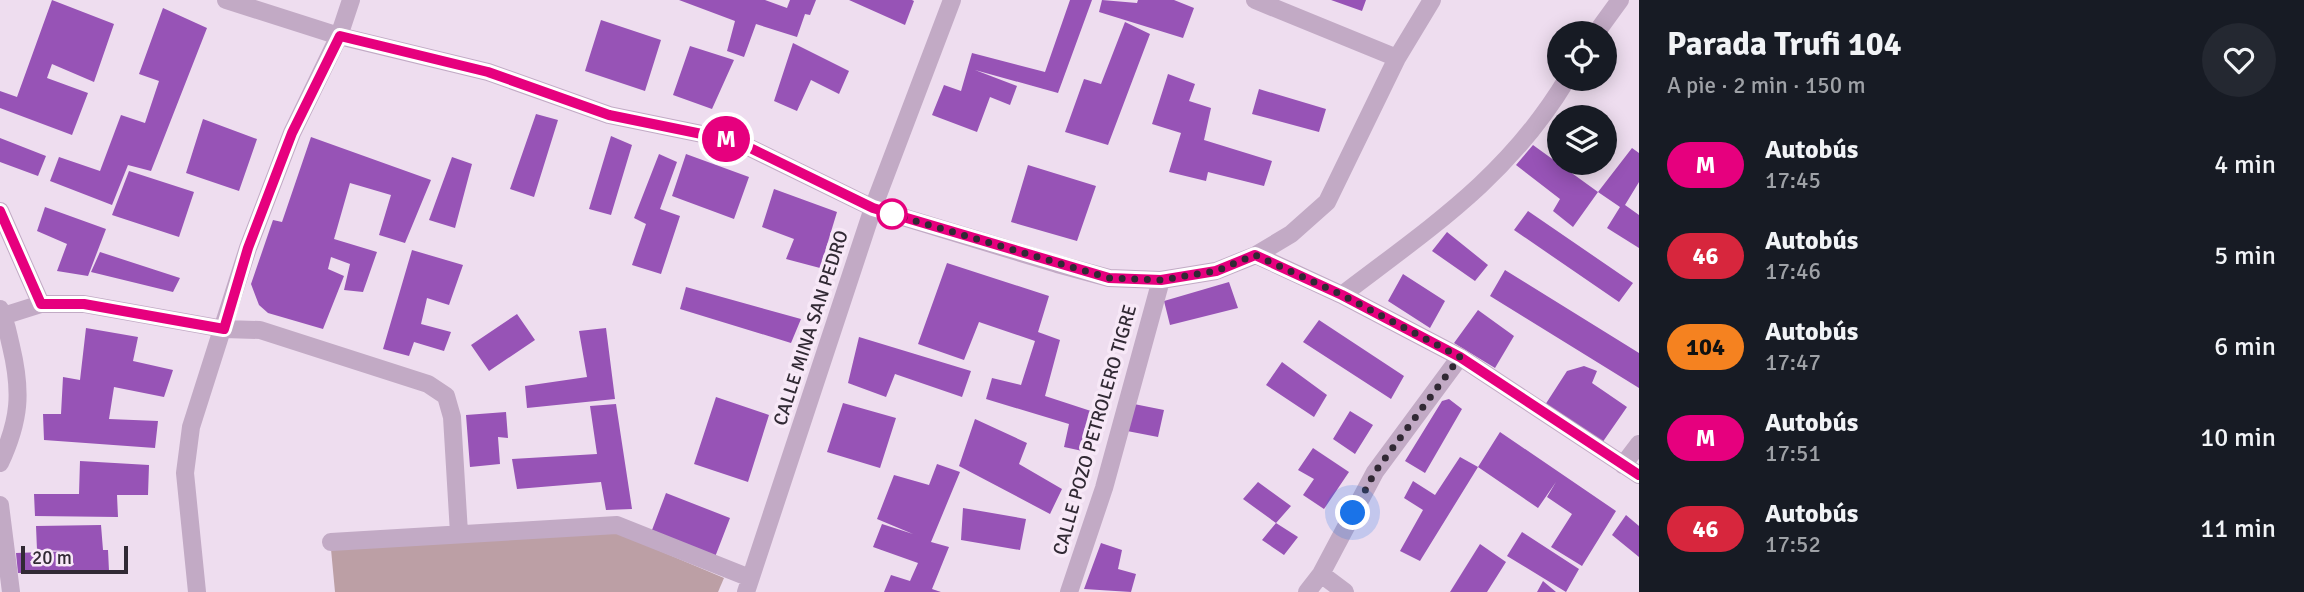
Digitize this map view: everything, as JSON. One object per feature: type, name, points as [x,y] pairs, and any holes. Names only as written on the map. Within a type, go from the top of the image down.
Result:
[{"type":"street","points":[[226,0],[340,36],[488,72],[609,115],[736,141],[873,208],[1109,278],[1161,280],[1216,271],[1255,255],[1291,234],[1326,202],[1397,58],[1432,0]]},
{"type":"street","points":[[197,592],[186,473],[191,427],[248,248],[292,133],[340,36],[352,0]]},
{"type":"street","name":"CALLE MINA SAN PEDRO","points":[[748,585],[873,208],[952,0]]},
{"type":"street","points":[[1255,0],[1397,58]]},
{"type":"street","points":[[1605,21],[1620,0]]},
{"type":"street","points":[[1342,295],[1469,198],[1511,156],[1558,91]]},
{"type":"street","points":[[0,211],[41,304]]},
{"type":"street","points":[[1255,255],[1342,295],[1460,357],[1639,475]]},
{"type":"street","name":"CALLE POZO PETROLERO TIGRE","points":[[1069,592],[1104,488],[1161,280]]},
{"type":"street","points":[[0,463],[12,436],[19,399],[2,313],[41,304],[84,304],[224,329],[260,330],[428,384],[446,396],[452,417],[459,533]]},
{"type":"street","points":[[1307,592],[1321,574],[1375,472],[1460,357]]},
{"type":"street","points":[[1623,465],[1639,444]]},
{"type":"street","points":[[0,505],[11,592]]},
{"type":"street","points":[[331,542],[617,525],[748,585]]},
{"type":"street","points":[[1321,574],[1345,592]]},
{"type":"shaded area","points":[[615,532],[724,578],[718,592],[335,592],[331,549]]},
{"type":"building","points":[[52,0],[114,24],[94,82],[52,64],[47,78],[88,93],[72,135],[0,108],[0,91],[17,97]]},
{"type":"building","points":[[679,0],[765,0],[787,8],[790,0],[816,0],[810,15],[805,14],[797,37],[756,24],[744,57],[727,51],[735,21]]},
{"type":"building","points":[[849,0],[912,0],[914,1],[905,25]]},
{"type":"building","points":[[1070,0],[1092,0],[1058,93],[975,70],[1017,86],[1010,105],[990,97],[977,132],[932,115],[944,85],[961,91],[972,53],[1045,72]]},
{"type":"building","points":[[1102,0],[1137,3],[1138,0],[1174,0],[1194,8],[1183,38],[1099,12]]},
{"type":"building","points":[[1331,0],[1366,0],[1362,11]]},
{"type":"building","points":[[163,8],[207,28],[151,171],[128,165],[112,205],[50,181],[59,157],[100,171],[121,115],[145,123],[159,81],[139,74]]},
{"type":"building","points":[[601,20],[661,40],[645,91],[585,71]]},
{"type":"building","points":[[1125,22],[1150,34],[1108,145],[1065,132],[1084,79],[1101,84]]},
{"type":"building","points":[[793,43],[849,71],[839,94],[811,80],[797,111],[774,101]]},
{"type":"building","points":[[690,46],[734,60],[712,109],[673,95]]},
{"type":"building","points":[[1168,74],[1195,84],[1189,101],[1211,108],[1204,140],[1272,161],[1264,186],[1208,172],[1206,181],[1169,172],[1181,133],[1152,124]]},
{"type":"building","points":[[1259,89],[1326,109],[1319,132],[1252,114]]},
{"type":"building","points":[[536,114],[558,120],[534,197],[510,189]]},
{"type":"building","points":[[203,119],[257,139],[239,191],[186,173]]},
{"type":"building","points":[[611,136],[632,145],[611,215],[589,209]]},
{"type":"building","points":[[311,137],[431,180],[405,243],[379,235],[391,195],[350,183],[334,239],[377,252],[363,292],[344,290],[350,264],[331,257],[328,269],[344,276],[323,329],[268,313],[259,305],[251,284],[273,220],[282,222]]},
{"type":"building","points":[[0,138],[46,156],[38,176],[0,162]]},
{"type":"building","points":[[1533,145],[1547,155],[1547,175],[1574,175],[1598,192],[1573,227],[1553,211],[1560,199],[1516,165]]},
{"type":"building","points":[[1632,148],[1639,153],[1639,182],[1625,205],[1639,215],[1639,248],[1607,228],[1620,207],[1598,192],[1611,175],[1617,175],[1617,167]]},
{"type":"building","points":[[659,154],[677,162],[660,209],[680,216],[661,274],[632,265],[646,224],[634,218]]},
{"type":"building","points":[[686,154],[749,177],[734,219],[672,196]]},
{"type":"building","points":[[452,157],[472,164],[455,228],[429,220]]},
{"type":"building","points":[[1028,165],[1096,186],[1077,241],[1011,222]]},
{"type":"building","points":[[129,171],[194,192],[179,237],[112,215]]},
{"type":"building","points":[[774,189],[837,212],[820,268],[786,259],[794,239],[762,227]]},
{"type":"building","points":[[45,207],[106,229],[88,276],[57,271],[67,244],[37,231]]},
{"type":"building","points":[[1528,211],[1633,283],[1619,302],[1514,230]]},
{"type":"building","points":[[1447,232],[1488,265],[1475,281],[1432,251]]},
{"type":"building","points":[[412,250],[463,265],[449,305],[427,298],[421,324],[451,332],[444,351],[414,342],[409,356],[383,349]]},
{"type":"building","points":[[100,252],[180,278],[173,292],[91,272]]},
{"type":"building","points":[[947,263],[1049,296],[1038,332],[1060,340],[1045,396],[1097,413],[1087,452],[1064,447],[1069,424],[986,399],[992,378],[1021,385],[1035,341],[979,322],[964,360],[918,344]]},
{"type":"building","points":[[1505,270],[1639,353],[1639,388],[1490,296]]},
{"type":"building","points":[[1403,274],[1445,301],[1430,328],[1388,301]]},
{"type":"building","points":[[1229,282],[1238,308],[1170,325],[1164,301]]},
{"type":"building","points":[[686,287],[801,319],[791,343],[680,309]]},
{"type":"building","points":[[1478,310],[1514,336],[1495,368],[1454,343]]},
{"type":"building","points":[[517,314],[535,340],[489,371],[471,345]]},
{"type":"building","points":[[1319,320],[1404,376],[1391,399],[1303,342]]},
{"type":"building","points":[[86,328],[138,337],[133,361],[173,370],[164,397],[114,387],[109,419],[158,421],[155,448],[44,440],[43,414],[61,414],[63,377],[80,380]]},
{"type":"building","points":[[606,328],[615,399],[527,408],[525,386],[587,377],[579,331]]},
{"type":"building","points":[[859,337],[971,371],[962,397],[895,374],[886,397],[848,383]]},
{"type":"building","points":[[1282,362],[1327,395],[1314,417],[1266,385]]},
{"type":"building","points":[[1584,366],[1597,371],[1592,383],[1627,407],[1602,443],[1545,405],[1567,371]]},
{"type":"building","points":[[716,397],[769,415],[748,482],[694,464]]},
{"type":"building","points":[[1449,399],[1462,409],[1425,473],[1405,461],[1442,401]]},
{"type":"building","points":[[843,403],[896,418],[880,468],[827,452]]},
{"type":"building","points":[[616,404],[632,509],[606,510],[601,482],[517,489],[512,459],[597,454],[590,406]]},
{"type":"building","points":[[1134,404],[1164,410],[1158,437],[1127,431]]},
{"type":"building","points":[[1350,411],[1373,425],[1355,454],[1333,439]]},
{"type":"building","points":[[506,412],[508,438],[498,437],[500,464],[470,467],[466,415]]},
{"type":"building","points":[[975,419],[1027,443],[1019,464],[1062,489],[1050,514],[959,466]]},
{"type":"building","points":[[1500,432],[1616,511],[1582,566],[1551,547],[1572,514],[1547,497],[1556,482],[1538,508],[1478,467]]},
{"type":"building","points":[[1313,448],[1349,472],[1324,509],[1303,495],[1314,479],[1298,470]]},
{"type":"building","points":[[1460,457],[1478,467],[1420,561],[1400,551],[1423,510],[1404,498],[1413,481],[1435,495]]},
{"type":"building","points":[[80,461],[149,465],[148,495],[117,495],[118,517],[35,516],[34,494],[79,494]]},
{"type":"building","points":[[937,464],[960,472],[931,542],[949,547],[932,589],[941,592],[884,592],[891,575],[910,581],[918,563],[873,547],[882,524],[913,534],[877,519],[894,475],[929,485]]},
{"type":"building","points":[[1258,482],[1291,506],[1276,523],[1243,499]]},
{"type":"building","points":[[666,493],[730,518],[715,557],[652,530]]},
{"type":"building","points":[[963,508],[1026,519],[1020,550],[961,540]]},
{"type":"building","points":[[1626,515],[1639,526],[1639,557],[1612,535]]},
{"type":"building","points":[[1276,523],[1298,537],[1284,555],[1262,540]]},
{"type":"building","points":[[101,525],[103,550],[108,550],[109,571],[18,573],[16,553],[73,551],[37,550],[36,526]]},
{"type":"building","points":[[1522,532],[1579,569],[1566,592],[1507,556]]},
{"type":"building","points":[[1101,543],[1122,550],[1118,569],[1136,574],[1131,592],[1084,589]]},
{"type":"building","points":[[1480,544],[1506,562],[1487,592],[1450,592]]},
{"type":"building","points":[[1543,581],[1556,592],[1537,592]]},
{"type":"bus line","name":"M","points":[[0,211],[41,304],[84,304],[224,329],[248,248],[292,133],[340,36],[488,72],[609,115],[736,141],[873,208],[1109,278],[1161,280],[1216,271],[1255,255],[1342,295],[1460,357],[1639,475]]},
{"type":"route","points":[[892,214],[1109,278],[1161,280],[1216,271],[1255,255],[1342,295],[1460,357],[1375,472],[1353,513]]}]
